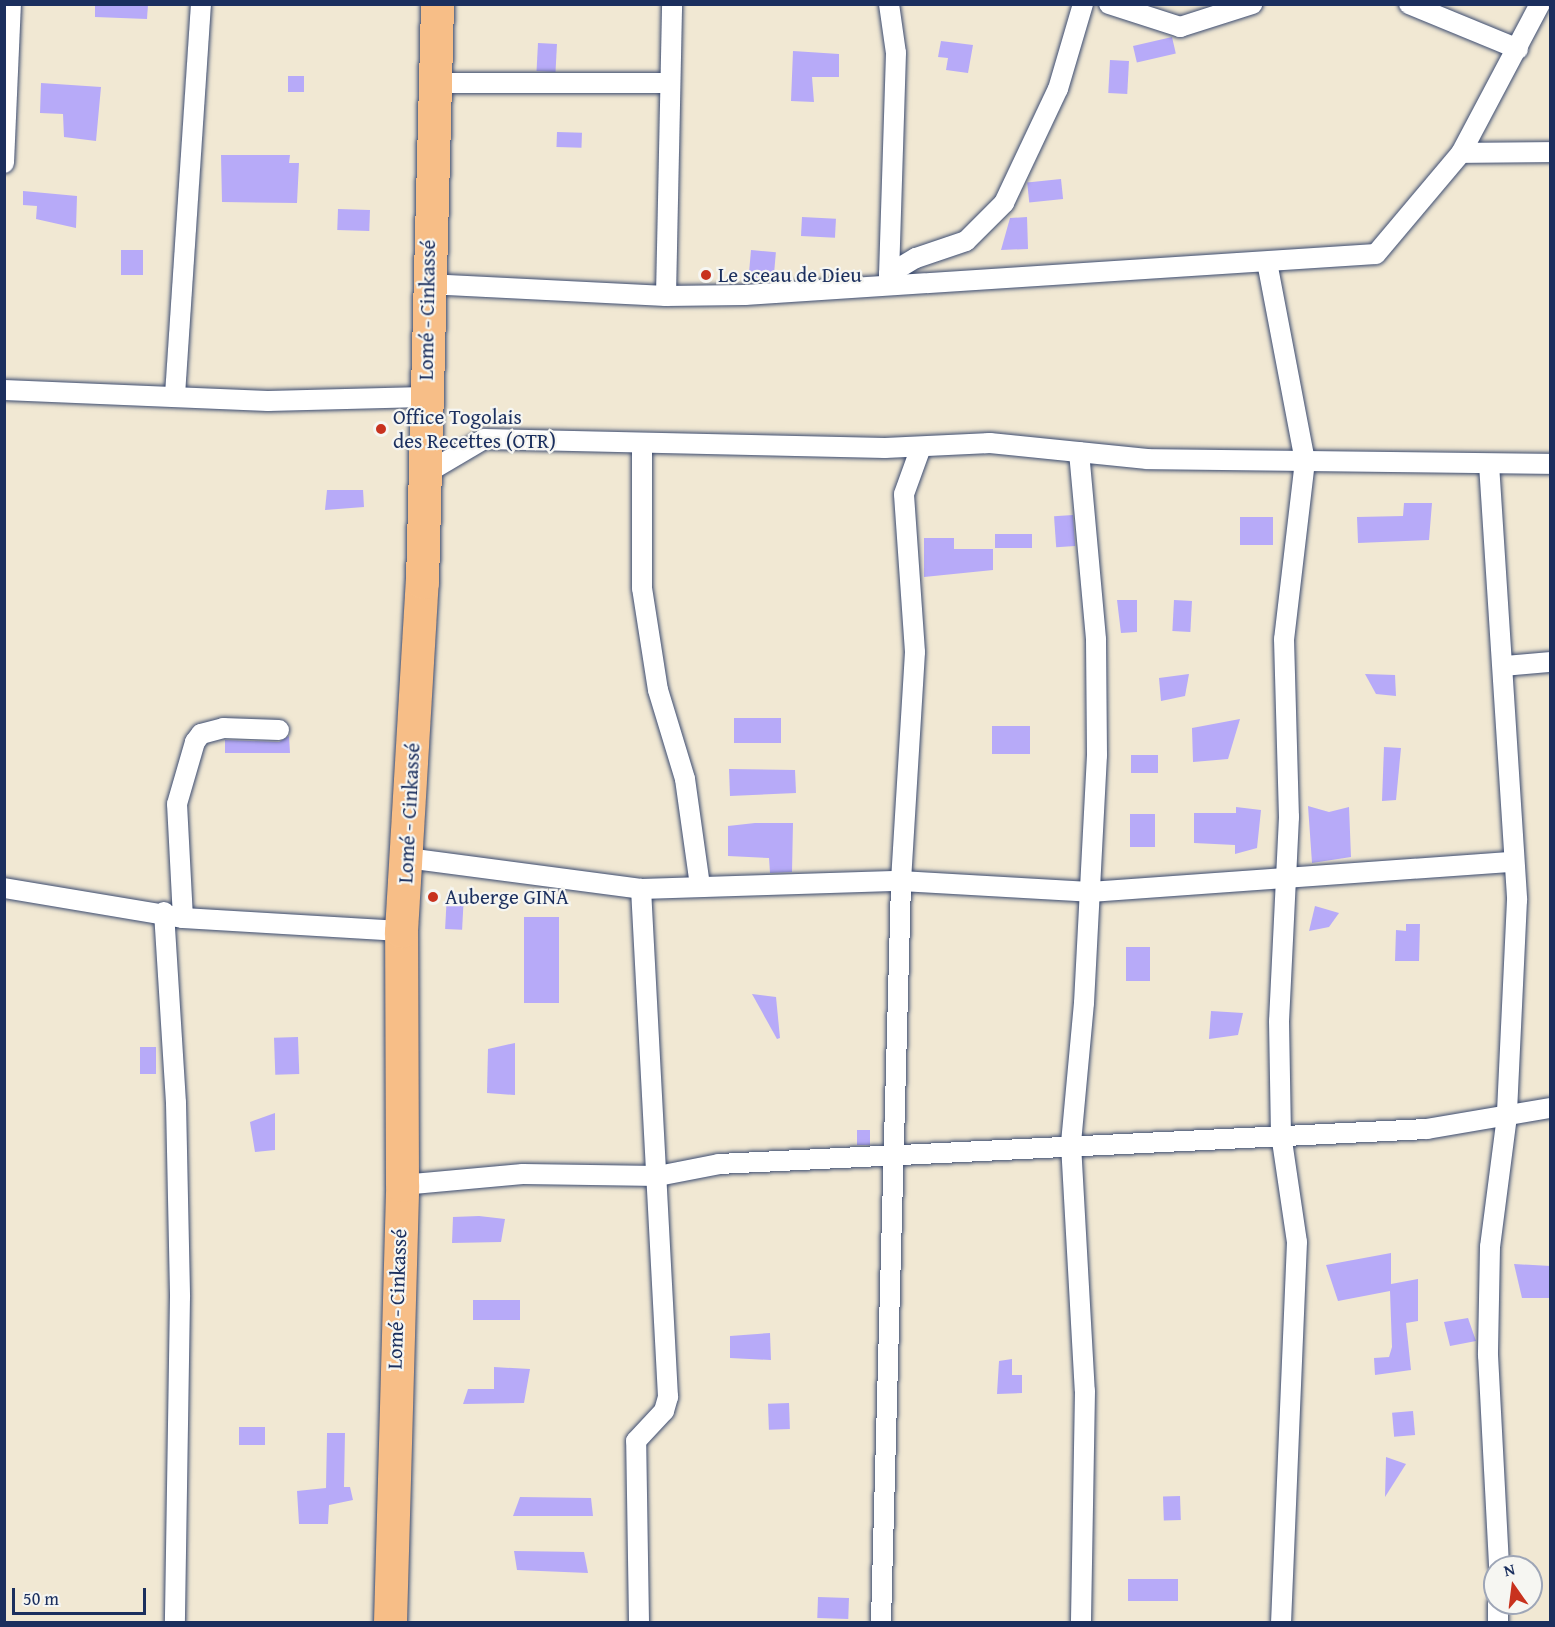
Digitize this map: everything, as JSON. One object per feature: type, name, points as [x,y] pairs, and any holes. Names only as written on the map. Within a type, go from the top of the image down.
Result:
[{"type":"highway","name":"Lomé - Cinkassé","points":[[390,1623],[402,1185],[401,931],[407,858],[423,475],[437,4]]},
{"type":"street","points":[[4,163],[10,4]]},
{"type":"street","points":[[175,395],[201,4]]},
{"type":"street","points":[[666,296],[672,4]]},
{"type":"street","points":[[888,4],[896,53],[889,279]]},
{"type":"street","points":[[889,279],[966,241],[1004,203],[1058,89],[1083,4]]},
{"type":"street","points":[[1109,4],[1180,27],[1252,4]]},
{"type":"street","points":[[1409,4],[1518,49]]},
{"type":"street","points":[[427,284],[666,296],[889,279],[1376,254],[1461,153],[1540,4]]},
{"type":"street","points":[[434,83],[669,83]]},
{"type":"street","points":[[1461,153],[1551,152]]},
{"type":"street","points":[[1267,261],[1305,461],[1284,639],[1287,882],[1279,1021],[1281,1134],[1297,1242],[1281,1623]]},
{"type":"street","points":[[4,390],[175,395],[268,401],[424,397]]},
{"type":"street","points":[[423,475],[484,439],[642,444],[921,447],[990,443],[1079,452],[1305,461],[1551,464]]},
{"type":"street","points":[[642,444],[642,588],[658,690],[685,779],[700,886]]},
{"type":"street","points":[[881,1623],[900,881],[915,652],[904,494],[921,447]]},
{"type":"street","points":[[1079,452],[1096,640],[1090,892],[1071,1144],[1085,1391],[1081,1623]]},
{"type":"street","points":[[1489,464],[1504,666],[1513,862],[1517,900],[1507,1116],[1495,1185],[1488,1356],[1498,1555]]},
{"type":"street","points":[[1504,666],[1551,662]]},
{"type":"street","points":[[183,918],[177,804],[195,742],[201,734],[223,728],[279,730]]},
{"type":"street","points":[[407,858],[641,889],[900,881],[1090,892],[1287,882],[1513,862]]},
{"type":"street","points":[[4,888],[164,912],[183,918],[401,931]]},
{"type":"street","points":[[639,1623],[636,1441],[664,1411],[668,1397],[641,889]]},
{"type":"street","points":[[164,912],[176,1103],[180,1286],[175,1623]]},
{"type":"street","points":[[402,1185],[523,1174],[658,1176],[719,1164],[893,1157],[1071,1144],[1427,1130],[1551,1108]]},
{"type":"building","points":[[95,4],[148,4],[147,19],[95,17]]},
{"type":"building","points":[[1172,37],[1176,54],[1137,63],[1133,46]]},
{"type":"building","points":[[941,41],[973,45],[968,73],[946,70],[948,58],[938,57]]},
{"type":"building","points":[[538,43],[557,44],[556,72],[537,71]]},
{"type":"building","points":[[793,51],[839,54],[839,77],[812,77],[814,102],[791,101]]},
{"type":"building","points":[[1110,60],[1129,61],[1127,94],[1108,93]]},
{"type":"building","points":[[288,76],[304,76],[304,92],[288,92]]},
{"type":"building","points":[[41,83],[101,87],[96,141],[64,137],[63,114],[40,113]]},
{"type":"building","points":[[557,132],[582,133],[581,148],[556,147]]},
{"type":"building","points":[[221,155],[290,155],[289,163],[299,163],[297,203],[222,202]]},
{"type":"building","points":[[1061,179],[1063,199],[1029,202],[1027,183]]},
{"type":"building","points":[[23,191],[77,196],[76,228],[36,219],[37,206],[23,205]]},
{"type":"building","points":[[338,209],[370,210],[369,231],[337,230]]},
{"type":"building","points":[[802,217],[836,219],[835,238],[801,236]]},
{"type":"building","points":[[1027,217],[1028,249],[1001,250],[1010,218]]},
{"type":"building","points":[[121,250],[143,250],[143,275],[121,275]]},
{"type":"building","points":[[751,250],[776,252],[774,279],[749,277]]},
{"type":"building","points":[[327,490],[363,490],[364,507],[325,510]]},
{"type":"building","points":[[1404,503],[1432,503],[1429,540],[1358,543],[1357,517],[1403,516]]},
{"type":"building","points":[[1073,515],[1075,546],[1056,547],[1054,516]]},
{"type":"building","points":[[1240,517],[1273,517],[1273,545],[1240,545]]},
{"type":"building","points":[[995,534],[1032,534],[1032,548],[995,548]]},
{"type":"building","points":[[924,538],[954,538],[954,549],[993,549],[993,570],[924,577]]},
{"type":"building","points":[[1117,600],[1137,600],[1137,632],[1121,633]]},
{"type":"building","points":[[1174,600],[1192,601],[1190,632],[1172,631]]},
{"type":"building","points":[[1189,674],[1185,696],[1161,701],[1159,678]]},
{"type":"building","points":[[1365,674],[1395,675],[1396,696],[1376,694]]},
{"type":"building","points":[[734,718],[781,718],[781,743],[734,743]]},
{"type":"building","points":[[1240,719],[1228,759],[1193,762],[1192,728]]},
{"type":"building","points":[[992,726],[1030,726],[1030,754],[992,754]]},
{"type":"building","points":[[289,736],[290,753],[225,753],[225,740],[279,742]]},
{"type":"building","points":[[1384,747],[1401,748],[1396,800],[1382,801]]},
{"type":"building","points":[[1131,755],[1158,755],[1158,773],[1131,773]]},
{"type":"building","points":[[729,769],[795,770],[796,793],[730,796]]},
{"type":"building","points":[[1308,806],[1329,812],[1349,807],[1351,857],[1312,863]]},
{"type":"building","points":[[1236,807],[1261,810],[1257,848],[1235,854],[1235,845],[1194,843],[1194,813],[1236,813]]},
{"type":"building","points":[[1130,814],[1155,814],[1155,847],[1130,847]]},
{"type":"building","points":[[793,823],[792,872],[770,873],[769,858],[728,856],[728,826]]},
{"type":"building","points":[[447,893],[464,894],[462,930],[445,929]]},
{"type":"building","points":[[1315,906],[1339,913],[1329,927],[1309,931]]},
{"type":"building","points":[[524,917],[559,917],[559,1003],[524,1003]]},
{"type":"building","points":[[1406,924],[1420,924],[1419,961],[1395,961],[1396,930],[1406,931]]},
{"type":"building","points":[[1126,947],[1150,947],[1150,981],[1126,981]]},
{"type":"building","points":[[752,994],[776,997],[780,1038],[777,1039]]},
{"type":"building","points":[[1211,1011],[1243,1013],[1238,1035],[1209,1039]]},
{"type":"building","points":[[298,1037],[299,1074],[275,1075],[274,1038]]},
{"type":"building","points":[[515,1043],[515,1095],[487,1093],[488,1049]]},
{"type":"building","points":[[140,1047],[156,1047],[156,1074],[140,1074]]},
{"type":"building","points":[[275,1113],[275,1150],[255,1152],[250,1122]]},
{"type":"building","points":[[857,1130],[870,1130],[870,1145],[857,1145]]},
{"type":"building","points":[[479,1216],[505,1219],[501,1242],[452,1243],[453,1217]]},
{"type":"building","points":[[1391,1253],[1391,1284],[1418,1279],[1418,1321],[1406,1323],[1411,1370],[1375,1375],[1374,1358],[1389,1357],[1392,1347],[1390,1291],[1338,1301],[1326,1265]]},
{"type":"building","points":[[1514,1264],[1551,1266],[1551,1298],[1522,1298]]},
{"type":"building","points":[[473,1300],[520,1300],[520,1320],[473,1320]]},
{"type":"building","points":[[1468,1318],[1476,1341],[1450,1346],[1444,1322]]},
{"type":"building","points":[[770,1333],[771,1360],[730,1358],[730,1336]]},
{"type":"building","points":[[1012,1359],[1012,1375],[1022,1375],[1022,1393],[997,1394],[999,1361]]},
{"type":"building","points":[[494,1367],[530,1369],[524,1403],[463,1404],[468,1389],[494,1389]]},
{"type":"building","points":[[789,1403],[790,1429],[769,1430],[768,1404]]},
{"type":"building","points":[[1413,1411],[1415,1435],[1394,1437],[1392,1413]]},
{"type":"building","points":[[239,1427],[265,1427],[265,1445],[239,1445]]},
{"type":"building","points":[[327,1433],[345,1433],[344,1487],[350,1487],[353,1500],[329,1505],[328,1524],[299,1524],[297,1491],[326,1488]]},
{"type":"building","points":[[1386,1457],[1406,1464],[1385,1497]]},
{"type":"building","points":[[1180,1496],[1181,1520],[1164,1521],[1163,1497]]},
{"type":"building","points":[[520,1497],[591,1498],[593,1516],[513,1516]]},
{"type":"building","points":[[514,1551],[584,1552],[588,1573],[517,1570]]},
{"type":"building","points":[[1128,1579],[1178,1579],[1178,1601],[1128,1601]]},
{"type":"building","points":[[818,1597],[849,1598],[848,1619],[817,1618]]},
{"type":"place","name":"Le sceau de Dieu","points":[[706,275]]},
{"type":"place","name":"Office Togolais des Recettes (OTR)","points":[[381,429]]},
{"type":"place","name":"Auberge GINA","points":[[433,897]]}]
